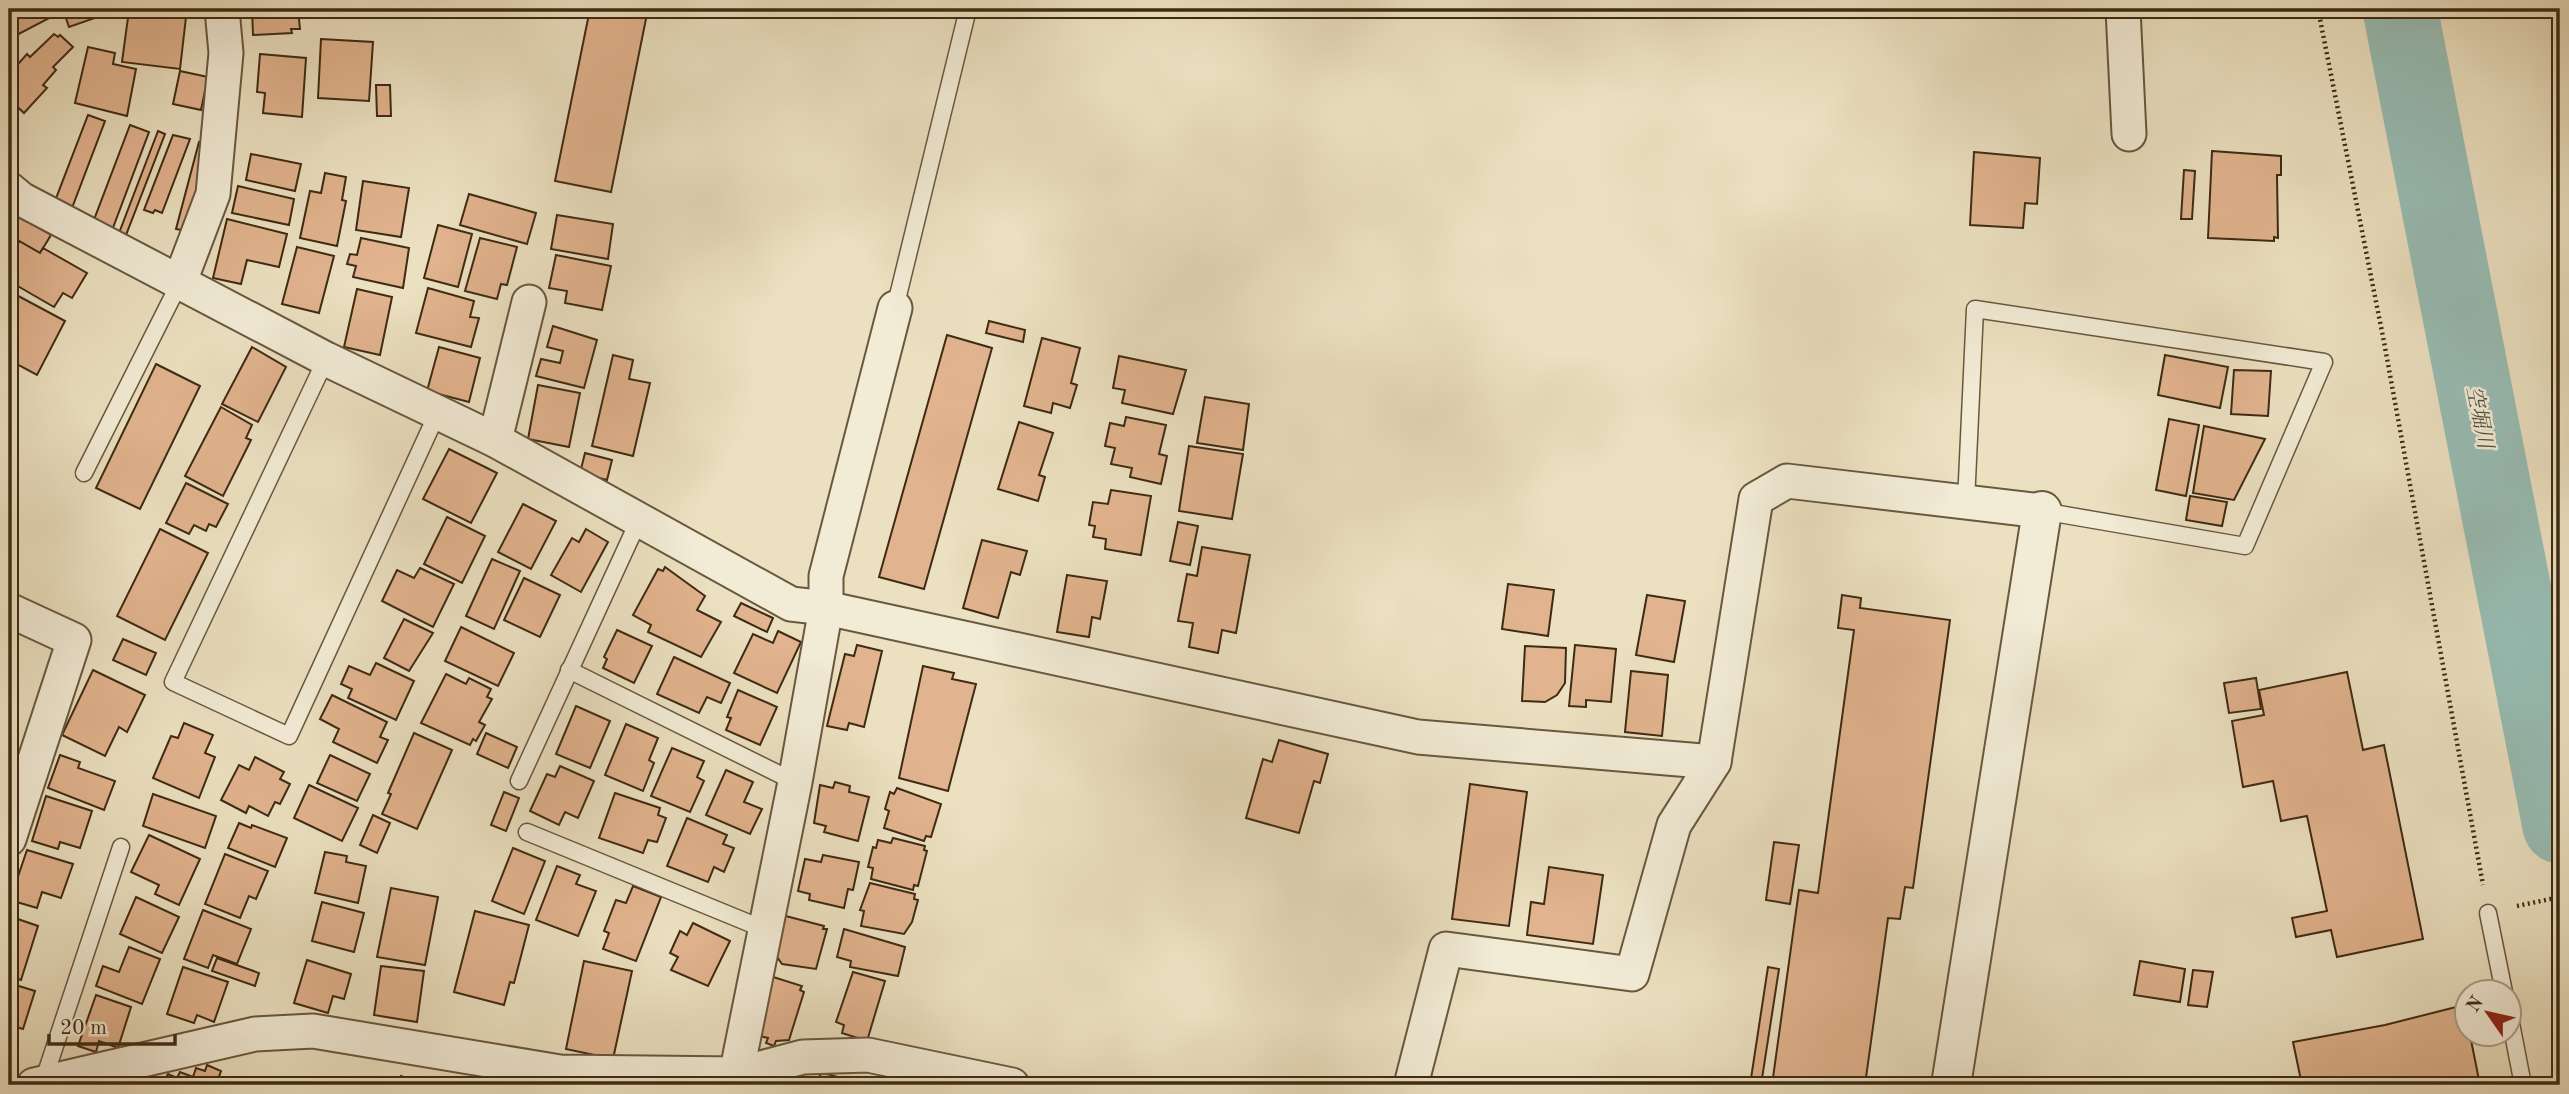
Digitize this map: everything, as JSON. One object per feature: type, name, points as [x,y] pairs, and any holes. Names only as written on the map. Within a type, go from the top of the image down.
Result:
[{"type":"street","points":[[179,284],[213,194],[226,53],[222,9]]},
{"type":"street","points":[[2123,9],[2129,134]]},
{"type":"street","points":[[9,189],[21,199],[179,284],[437,414],[495,440],[638,522],[791,604],[827,608],[1418,737],[1714,762]]},
{"type":"street","points":[[495,440],[528,302]]},
{"type":"street","points":[[736,1080],[827,608],[826,576],[895,308]]},
{"type":"street","points":[[1411,1085],[1446,949],[1632,974],[1674,825],[1714,762],[1756,499],[1787,481],[2042,512],[1951,1085]]},
{"type":"street","points":[[9,611],[74,640],[9,839]]},
{"type":"street","points":[[38,1084],[255,1034],[313,1031],[561,1072],[736,1080],[803,1057],[868,1055],[1012,1085]]},
{"type":"lane","points":[[895,308],[968,9]]},
{"type":"lane","points":[[84,473],[179,284]]},
{"type":"lane","points":[[1966,502],[1975,309],[2324,362],[2245,546],[2042,512]]},
{"type":"lane","points":[[326,359],[173,682],[289,736],[437,414]]},
{"type":"lane","points":[[519,781],[638,522]]},
{"type":"lane","points":[[569,670],[795,782]]},
{"type":"lane","points":[[527,832],[766,930]]},
{"type":"lane","points":[[38,1084],[121,847]]},
{"type":"lane","points":[[2488,913],[2501,978]]},
{"type":"lane","points":[[2516,1048],[2523,1085]]},
{"type":"path","points":[[2318,9],[2384,342],[2488,913],[2560,897]]},
{"type":"building","points":[[9,9],[56,9],[59,13],[9,39]]},
{"type":"building","points":[[63,9],[92,9],[95,18],[69,27]]},
{"type":"building","points":[[252,9],[298,9],[300,29],[291,29],[292,33],[253,35]]},
{"type":"building","points":[[590,9],[648,9],[611,192],[555,181]]},
{"type":"building","points":[[129,10],[186,17],[180,69],[122,62]]},
{"type":"building","points":[[54,34],[58,37],[60,35],[73,47],[53,67],[56,70],[43,85],[47,88],[24,113],[9,99],[9,63],[13,58],[19,63],[27,54],[30,57]]},
{"type":"building","points":[[321,39],[373,42],[369,101],[318,98]]},
{"type":"building","points":[[88,47],[115,53],[113,64],[136,69],[127,116],[75,103]]},
{"type":"building","points":[[260,54],[306,58],[302,117],[263,113],[265,93],[257,92]]},
{"type":"building","points":[[180,71],[208,77],[201,110],[173,104]]},
{"type":"building","points":[[376,85],[390,85],[391,116],[377,116]]},
{"type":"building","points":[[88,115],[105,121],[72,208],[55,201]]},
{"type":"building","points":[[130,125],[149,132],[111,233],[92,225]]},
{"type":"building","points":[[158,131],[165,134],[126,235],[119,233]]},
{"type":"building","points":[[173,135],[190,139],[162,213],[155,210],[153,213],[144,210]]},
{"type":"building","points":[[199,142],[208,144],[186,231],[176,229]]},
{"type":"building","points":[[2212,151],[2281,156],[2281,175],[2277,175],[2278,238],[2274,237],[2274,241],[2208,238]]},
{"type":"building","points":[[1974,152],[2040,158],[2037,204],[2025,203],[2023,228],[1970,225]]},
{"type":"building","points":[[251,154],[301,164],[295,191],[246,180]]},
{"type":"building","points":[[2184,170],[2195,171],[2192,219],[2181,219]]},
{"type":"building","points":[[325,173],[346,177],[342,200],[346,201],[337,246],[300,238],[310,191],[321,193]]},
{"type":"building","points":[[363,181],[409,188],[401,237],[356,230]]},
{"type":"building","points":[[238,186],[294,199],[289,225],[232,213]]},
{"type":"building","points":[[469,194],[536,213],[527,244],[460,225]]},
{"type":"building","points":[[557,215],[613,224],[608,259],[551,249]]},
{"type":"building","points":[[18,216],[51,235],[40,253],[19,241],[9,256],[9,227],[12,228]]},
{"type":"building","points":[[227,219],[287,234],[279,267],[247,260],[241,284],[213,278]]},
{"type":"building","points":[[438,225],[472,234],[458,287],[424,278]]},
{"type":"building","points":[[361,238],[409,248],[403,288],[353,277],[356,266],[347,264],[350,254],[357,255]]},
{"type":"building","points":[[480,238],[517,247],[507,285],[501,284],[497,299],[465,291]]},
{"type":"building","points":[[19,241],[40,253],[43,248],[87,273],[72,298],[63,293],[54,307],[9,281],[9,259]]},
{"type":"building","points":[[297,247],[334,256],[319,313],[282,304]]},
{"type":"building","points":[[556,255],[611,266],[602,310],[565,303],[567,291],[549,288]]},
{"type":"building","points":[[428,288],[474,301],[470,317],[479,318],[471,347],[416,333]]},
{"type":"building","points":[[357,289],[392,297],[380,355],[344,347]]},
{"type":"building","points":[[9,291],[65,321],[37,375],[9,360]]},
{"type":"building","points":[[989,321],[1025,330],[1023,342],[986,333]]},
{"type":"building","points":[[553,326],[597,340],[584,388],[536,376],[541,359],[560,363],[563,351],[547,347]]},
{"type":"building","points":[[947,335],[992,348],[924,589],[879,577]]},
{"type":"building","points":[[1042,338],[1080,348],[1071,383],[1077,385],[1070,408],[1053,403],[1051,413],[1024,406]]},
{"type":"building","points":[[252,347],[286,367],[258,422],[222,404]]},
{"type":"building","points":[[439,347],[480,358],[469,402],[427,391]]},
{"type":"building","points":[[613,355],[633,360],[629,379],[650,383],[633,456],[592,446]]},
{"type":"building","points":[[2165,355],[2228,367],[2220,408],[2158,395]]},
{"type":"building","points":[[1119,356],[1186,370],[1173,414],[1122,403],[1125,390],[1113,388]]},
{"type":"building","points":[[156,364],[200,386],[140,509],[96,488]]},
{"type":"building","points":[[2234,370],[2271,371],[2268,416],[2231,414]]},
{"type":"building","points":[[538,385],[580,393],[569,447],[528,439]]},
{"type":"building","points":[[1205,397],[1249,404],[1243,450],[1197,443]]},
{"type":"building","points":[[221,407],[252,425],[246,438],[251,440],[223,496],[185,476]]},
{"type":"building","points":[[1126,417],[1166,425],[1159,454],[1167,456],[1161,484],[1130,477],[1132,468],[1111,464],[1115,448],[1105,446],[1110,423],[1124,426]]},
{"type":"building","points":[[2169,419],[2199,425],[2186,496],[2156,490]]},
{"type":"building","points":[[1019,422],[1053,433],[1039,475],[1045,477],[1038,501],[998,489]]},
{"type":"building","points":[[2204,426],[2265,439],[2234,500],[2193,493]]},
{"type":"building","points":[[1189,446],[1243,454],[1232,519],[1179,511]]},
{"type":"building","points":[[449,449],[497,473],[471,523],[423,499]]},
{"type":"building","points":[[585,453],[612,460],[607,480],[580,473]]},
{"type":"building","points":[[186,483],[228,504],[216,527],[209,524],[206,531],[194,525],[189,534],[166,523]]},
{"type":"building","points":[[1111,490],[1151,496],[1141,555],[1105,549],[1106,539],[1093,537],[1095,526],[1089,525],[1093,502],[1108,504]]},
{"type":"building","points":[[2190,496],[2227,502],[2222,526],[2186,520]]},
{"type":"building","points":[[523,504],[556,521],[531,569],[498,552]]},
{"type":"building","points":[[447,517],[485,536],[462,583],[424,564]]},
{"type":"building","points":[[1178,522],[1198,526],[1190,565],[1170,561]]},
{"type":"building","points":[[160,529],[208,553],[165,640],[117,616]]},
{"type":"building","points":[[586,529],[608,542],[581,592],[551,575],[572,538],[579,542]]},
{"type":"building","points":[[982,540],[1027,551],[1020,575],[1011,572],[998,618],[963,608]]},
{"type":"building","points":[[1202,547],[1250,555],[1236,633],[1222,630],[1218,653],[1189,647],[1193,623],[1178,621],[1187,574],[1197,576]]},
{"type":"building","points":[[492,559],[520,571],[494,629],[466,616]]},
{"type":"building","points":[[665,567],[705,596],[697,610],[721,622],[701,657],[648,632],[651,625],[633,615],[658,569],[663,571]]},
{"type":"building","points":[[420,568],[454,584],[433,627],[382,601],[397,570],[414,578]]},
{"type":"building","points":[[1067,575],[1107,581],[1100,619],[1092,617],[1089,637],[1057,632]]},
{"type":"building","points":[[524,578],[560,595],[540,637],[504,620]]},
{"type":"building","points":[[1508,584],[1554,590],[1548,636],[1502,629]]},
{"type":"building","points":[[1647,595],[1685,601],[1674,662],[1636,655]]},
{"type":"building","points":[[1842,595],[1861,598],[1860,608],[1950,620],[1913,888],[1905,887],[1900,919],[1888,918],[1865,1085],[1772,1085],[1799,890],[1818,893],[1854,630],[1838,628]]},
{"type":"building","points":[[741,603],[773,618],[767,632],[734,616]]},
{"type":"building","points":[[404,619],[433,633],[409,671],[384,658]]},
{"type":"building","points":[[461,627],[514,653],[498,686],[445,661]]},
{"type":"building","points":[[617,630],[652,646],[634,683],[603,668],[607,659],[604,657]]},
{"type":"building","points":[[778,631],[801,642],[777,693],[734,673],[753,634],[773,643]]},
{"type":"building","points":[[123,639],[156,653],[146,675],[113,660]]},
{"type":"building","points":[[857,645],[882,651],[864,727],[849,723],[847,730],[827,726],[845,654],[854,656]]},
{"type":"building","points":[[1575,645],[1616,649],[1611,702],[1586,700],[1586,707],[1569,706]]},
{"type":"building","points":[[1525,646],[1566,648],[1565,683],[1557,695],[1545,702],[1522,701]]},
{"type":"building","points":[[674,657],[730,683],[721,703],[707,697],[699,713],[657,694]]},
{"type":"building","points":[[376,663],[414,681],[396,720],[348,698],[352,689],[341,684],[349,666],[370,675]]},
{"type":"building","points":[[923,666],[954,673],[952,679],[976,684],[948,791],[899,778]]},
{"type":"building","points":[[93,670],[145,695],[127,732],[119,727],[105,756],[62,735]]},
{"type":"building","points":[[1631,671],[1668,675],[1662,736],[1625,732]]},
{"type":"building","points":[[2347,672],[2363,750],[2384,745],[2423,939],[2337,957],[2331,930],[2296,937],[2292,918],[2327,911],[2307,816],[2281,821],[2273,781],[2243,787],[2232,721],[2264,715],[2259,690]]},
{"type":"building","points":[[446,674],[466,684],[469,678],[491,689],[487,697],[492,699],[479,722],[485,725],[476,741],[473,739],[470,745],[421,723]]},
{"type":"building","points":[[2256,678],[2261,709],[2229,713],[2224,683]]},
{"type":"building","points":[[738,690],[777,707],[760,745],[726,730],[731,718],[727,717]]},
{"type":"building","points":[[332,695],[387,722],[380,737],[388,740],[377,763],[333,742],[339,729],[320,719]]},
{"type":"building","points":[[576,706],[610,721],[590,768],[556,754]]},
{"type":"building","points":[[184,723],[213,735],[205,753],[215,757],[199,798],[153,778],[171,736],[178,738]]},
{"type":"building","points":[[626,724],[658,738],[649,760],[654,763],[643,791],[605,775]]},
{"type":"building","points":[[414,733],[452,750],[417,829],[382,814],[391,794],[388,793]]},
{"type":"building","points":[[486,733],[517,747],[508,768],[477,754]]},
{"type":"building","points":[[1279,740],[1328,754],[1320,783],[1314,781],[1299,833],[1246,818],[1263,759],[1272,762]]},
{"type":"building","points":[[672,748],[704,761],[697,777],[704,781],[690,812],[651,796]]},
{"type":"building","points":[[60,755],[80,762],[78,768],[115,781],[104,810],[48,788]]},
{"type":"building","points":[[330,755],[370,774],[357,801],[317,783]]},
{"type":"building","points":[[255,757],[284,772],[280,779],[290,784],[280,804],[275,802],[268,816],[249,806],[246,813],[221,800],[239,765],[249,770]]},
{"type":"building","points":[[560,766],[594,781],[578,818],[565,812],[559,825],[530,811],[547,774],[555,777]]},
{"type":"building","points":[[726,770],[753,782],[744,802],[762,809],[750,834],[706,815]]},
{"type":"building","points":[[835,782],[850,786],[849,792],[869,797],[858,841],[824,832],[826,826],[814,823],[820,785],[833,788]]},
{"type":"building","points":[[1470,784],[1527,792],[1509,926],[1452,919]]},
{"type":"building","points":[[309,785],[358,808],[342,841],[294,818]]},
{"type":"building","points":[[897,788],[941,804],[931,837],[926,836],[924,841],[884,828],[889,811],[885,809],[890,792],[894,794]]},
{"type":"building","points":[[504,792],[519,798],[506,831],[491,825]]},
{"type":"building","points":[[615,793],[660,808],[658,815],[666,818],[657,842],[648,840],[643,853],[599,838]]},
{"type":"building","points":[[153,794],[216,816],[205,848],[143,826]]},
{"type":"building","points":[[46,796],[92,811],[80,848],[60,842],[58,849],[32,841]]},
{"type":"building","points":[[373,815],[390,823],[377,853],[360,845]]},
{"type":"building","points":[[687,818],[727,835],[723,844],[734,848],[724,872],[714,867],[708,882],[667,866]]},
{"type":"building","points":[[239,823],[287,838],[275,867],[228,848]]},
{"type":"building","points":[[149,835],[200,859],[179,905],[155,894],[159,885],[131,872]]},
{"type":"building","points":[[893,838],[925,846],[924,850],[927,851],[918,886],[914,885],[913,890],[871,879],[873,868],[868,867],[873,847],[876,848],[878,840],[891,843]]},
{"type":"building","points":[[1774,842],[1799,845],[1790,904],[1766,900]]},
{"type":"building","points":[[513,848],[545,861],[524,914],[492,901]]},
{"type":"building","points":[[27,850],[73,864],[61,898],[42,892],[37,908],[10,900]]},
{"type":"building","points":[[325,852],[347,856],[346,862],[366,866],[358,903],[315,893]]},
{"type":"building","points":[[225,854],[268,871],[256,899],[249,896],[240,918],[205,904]]},
{"type":"building","points":[[823,855],[859,862],[853,890],[848,889],[844,908],[809,900],[810,894],[798,891],[805,859],[821,862]]},
{"type":"building","points":[[557,866],[580,875],[576,884],[596,891],[578,936],[536,920]]},
{"type":"building","points":[[1549,867],[1603,875],[1593,944],[1527,935],[1531,902],[1544,904]]},
{"type":"building","points":[[870,883],[915,894],[914,899],[918,900],[912,922],[904,934],[861,926],[864,911],[860,910]]},
{"type":"building","points":[[633,886],[661,897],[636,961],[603,949],[609,933],[604,931],[616,900],[626,903]]},
{"type":"building","points":[[391,888],[438,897],[425,965],[377,957]]},
{"type":"building","points":[[136,897],[179,917],[162,953],[120,934]]},
{"type":"building","points":[[322,902],[364,913],[354,952],[312,941]]},
{"type":"building","points":[[203,910],[251,929],[237,964],[213,955],[208,968],[184,959]]},
{"type":"building","points":[[475,911],[529,925],[514,983],[510,982],[504,1005],[454,992]]},
{"type":"building","points":[[778,914],[827,929],[816,969],[782,964],[775,954]]},
{"type":"building","points":[[9,916],[38,926],[21,980],[9,976]]},
{"type":"building","points":[[693,923],[730,941],[708,986],[671,970],[678,957],[670,953],[680,931],[687,935]]},
{"type":"building","points":[[844,929],[905,947],[898,976],[850,967],[851,961],[837,957]]},
{"type":"building","points":[[129,947],[160,959],[142,1004],[96,986],[103,966],[119,972]]},
{"type":"building","points":[[217,958],[259,973],[255,986],[212,971]]},
{"type":"building","points":[[307,960],[351,974],[344,999],[333,996],[328,1013],[294,1003]]},
{"type":"building","points":[[584,961],[632,971],[613,1059],[566,1049]]},
{"type":"building","points":[[2140,961],[2185,969],[2180,1002],[2134,995]]},
{"type":"building","points":[[381,966],[424,971],[417,1022],[374,1015]]},
{"type":"building","points":[[183,967],[228,982],[214,1022],[197,1015],[194,1023],[167,1014]]},
{"type":"building","points":[[1768,967],[1779,969],[1761,1085],[1750,1085]]},
{"type":"building","points":[[2193,970],[2213,972],[2207,1007],[2188,1005]]},
{"type":"building","points":[[853,972],[885,981],[867,1041],[842,1033],[844,1025],[836,1022]]},
{"type":"building","points":[[770,976],[802,986],[800,990],[804,992],[789,1040],[776,1041],[774,1046],[766,1043],[768,1038],[755,1035]]},
{"type":"building","points":[[9,983],[35,991],[23,1029],[9,1025]]},
{"type":"building","points":[[96,995],[131,1007],[118,1048],[99,1041],[96,1052],[78,1046]]},
{"type":"building","points":[[2454,1008],[2454,1048],[2473,1048],[2480,1085],[2302,1085],[2293,1042],[2385,1025]]},
{"type":"building","points":[[207,1065],[221,1071],[216,1085],[158,1085],[161,1078],[165,1080],[168,1074],[177,1078],[180,1072],[193,1077],[196,1068],[205,1071]]},
{"type":"building","points":[[821,1072],[863,1085],[817,1085]]},
{"type":"building","points":[[401,1076],[422,1085],[396,1085]]},
{"type":"waterway","name":"空堀川","points":[[2400,9],[2560,826]]}]
